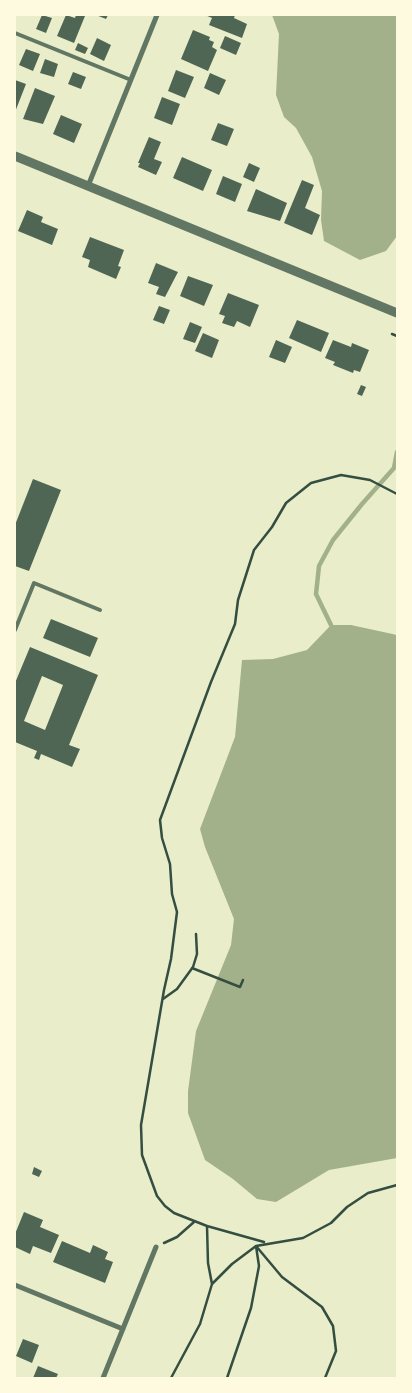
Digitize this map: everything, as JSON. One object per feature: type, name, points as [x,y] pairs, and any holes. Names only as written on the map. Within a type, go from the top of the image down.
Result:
[{"type":"street","points":[[88,186],[157,15]]},
{"type":"street","points":[[15,156],[397,313]]},
{"type":"street","points":[[103,1378],[156,1248]]},
{"type":"street","points":[[15,1285],[123,1329]]},
{"type":"lane","points":[[15,32],[131,80]]},
{"type":"lane","points":[[15,630],[34,583],[100,610]]},
{"type":"path","points":[[392,334],[397,336]]},
{"type":"path","points":[[266,1243],[207,1226],[174,1213],[156,1196],[142,1155],[141,1125],[162,998],[172,959],[177,912],[172,894],[170,864],[162,838],[160,820],[211,682],[235,624],[238,600],[254,550],[272,527],[286,503],[311,483],[341,475],[370,480],[397,494]]},
{"type":"path","points":[[162,998],[177,989],[192,968],[197,954],[196,934]]},
{"type":"path","points":[[192,968],[240,986],[243,980]]},
{"type":"path","points":[[212,1284],[232,1264],[256,1246],[303,1238],[332,1223],[347,1207],[368,1193],[397,1186]]},
{"type":"path","points":[[156,1248],[177,1237],[194,1221]]},
{"type":"path","points":[[171,1378],[200,1324],[208,1302],[212,1284],[208,1263],[207,1226]]},
{"type":"path","points":[[227,1378],[251,1308],[259,1266],[256,1246]]},
{"type":"path","points":[[256,1246],[282,1277],[322,1307],[333,1326],[336,1351],[325,1378]]},
{"type":"shaded area","points":[[272,15],[397,15],[397,236],[386,251],[360,260],[324,241],[321,220],[322,191],[312,157],[296,128],[284,117],[276,95],[279,34]]},
{"type":"shaded area","points":[[331,625],[351,625],[397,635],[397,1158],[329,1170],[276,1202],[257,1199],[233,1179],[205,1160],[188,1113],[188,1091],[196,1031],[231,945],[234,919],[205,847],[200,829],[235,737],[242,660],[273,659],[307,650]]},
{"type":"building","points":[[42,15],[52,18],[46,33],[36,29]]},
{"type":"building","points":[[66,15],[75,18],[76,15],[85,16],[74,43],[57,36]]},
{"type":"building","points":[[96,15],[108,15],[106,19]]},
{"type":"building","points":[[205,15],[235,15],[234,18],[247,24],[242,38],[209,25],[212,18]]},
{"type":"building","points":[[193,30],[210,37],[209,40],[214,42],[212,47],[217,50],[208,71],[181,59]]},
{"type":"building","points":[[225,36],[241,43],[236,55],[220,48]]},
{"type":"building","points":[[97,38],[111,45],[104,61],[90,54]]},
{"type":"building","points":[[78,43],[88,48],[85,54],[75,50]]},
{"type":"building","points":[[26,49],[40,54],[33,71],[19,65]]},
{"type":"building","points":[[45,59],[58,64],[54,77],[40,73]]},
{"type":"building","points":[[176,70],[194,77],[185,98],[168,91]]},
{"type":"building","points":[[73,72],[86,77],[81,89],[68,84]]},
{"type":"building","points":[[210,73],[226,80],[219,95],[204,88]]},
{"type":"building","points":[[15,80],[26,84],[15,112]]},
{"type":"building","points":[[35,88],[55,96],[43,124],[23,119]]},
{"type":"building","points":[[162,97],[180,104],[172,125],[154,118]]},
{"type":"building","points":[[61,115],[82,124],[74,143],[53,134]]},
{"type":"building","points":[[218,123],[234,129],[227,146],[211,140]]},
{"type":"building","points":[[149,137],[161,142],[154,159],[162,162],[156,175],[138,167]]},
{"type":"building","points":[[182,157],[212,170],[203,191],[173,178]]},
{"type":"building","points":[[249,163],[260,168],[254,182],[243,177]]},
{"type":"building","points":[[223,176],[242,184],[235,202],[216,194]]},
{"type":"building","points":[[302,180],[314,185],[305,208],[320,215],[312,235],[284,223]]},
{"type":"building","points":[[256,189],[287,203],[280,221],[247,211]]},
{"type":"building","points":[[27,210],[43,217],[41,222],[58,229],[52,245],[18,231]]},
{"type":"building","points":[[90,237],[124,250],[118,266],[121,267],[116,279],[88,267],[90,260],[82,257]]},
{"type":"building","points":[[156,263],[178,272],[165,297],[156,294],[159,287],[148,283]]},
{"type":"building","points":[[188,276],[213,285],[204,306],[180,296]]},
{"type":"building","points":[[228,293],[259,305],[250,327],[237,321],[234,327],[222,323],[225,316],[219,314]]},
{"type":"building","points":[[159,306],[170,310],[164,324],[153,320]]},
{"type":"building","points":[[297,320],[329,333],[321,352],[289,338]]},
{"type":"building","points":[[190,322],[202,327],[195,343],[183,339]]},
{"type":"building","points":[[203,333],[219,340],[212,358],[195,351]]},
{"type":"building","points":[[276,340],[292,347],[285,363],[269,357]]},
{"type":"building","points":[[333,340],[351,347],[352,343],[369,350],[360,372],[354,370],[353,373],[333,365],[335,362],[325,358]]},
{"type":"building","points":[[361,385],[366,387],[362,396],[357,394]]},
{"type":"building","points":[[33,479],[61,490],[29,571],[15,566],[15,525]]},
{"type":"building","points":[[51,619],[98,638],[90,657],[43,638]]},
{"type":"building","points":[[30,647],[98,675],[69,745],[80,749],[72,767],[41,754],[39,760],[34,758],[37,751],[15,742],[15,683]],"holes":[[[42,676],[63,685],[45,730],[24,721]]]},
{"type":"building","points":[[34,1167],[42,1171],[39,1177],[32,1174]]},
{"type":"building","points":[[24,1212],[43,1220],[40,1227],[59,1235],[51,1253],[33,1246],[30,1254],[15,1247],[15,1234]]},
{"type":"building","points":[[62,1241],[90,1253],[93,1245],[108,1252],[105,1259],[113,1262],[105,1283],[53,1262]]},
{"type":"building","points":[[23,1339],[39,1345],[32,1363],[16,1356]]},
{"type":"building","points":[[38,1366],[58,1374],[56,1378],[33,1378]]},
{"type":"waterway","points":[[331,625],[316,594],[319,566],[333,540],[394,468],[397,452]]}]
